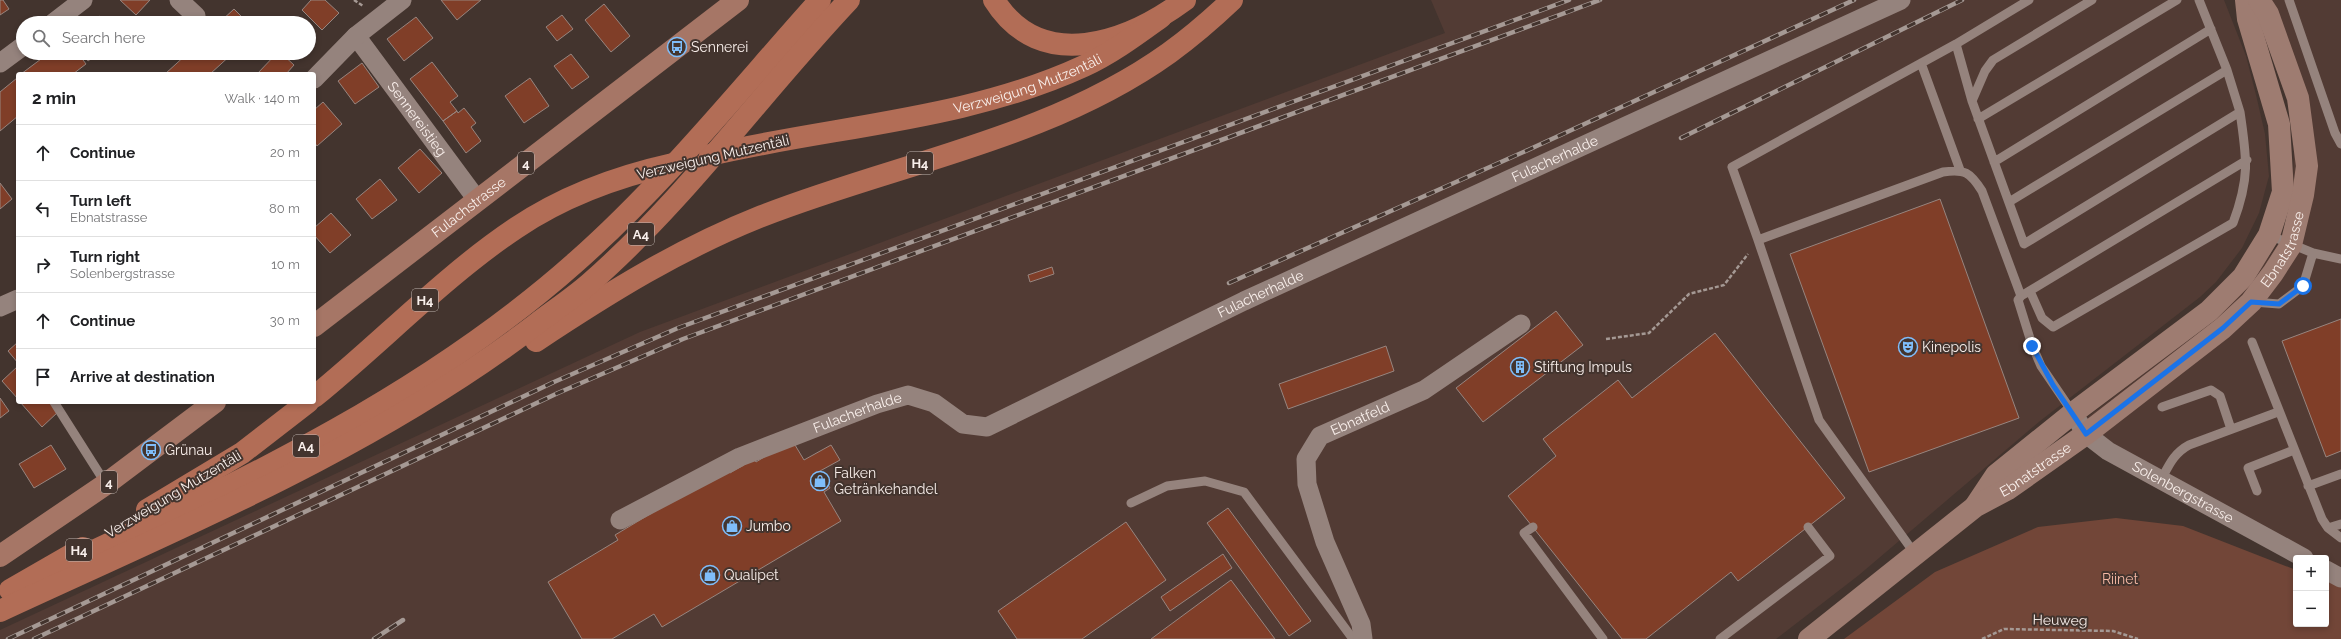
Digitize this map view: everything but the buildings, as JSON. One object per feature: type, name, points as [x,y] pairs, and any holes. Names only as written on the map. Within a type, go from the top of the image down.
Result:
[{"type":"highway","name":"A4","points":[[5,592],[296,452],[392,396],[520,308],[576,262],[608,232],[715,120],[820,0]]},
{"type":"highway","name":"A4","points":[[0,612],[321,460],[392,420],[466,375],[588,285],[663,212],[849,0]]},
{"type":"highway","name":"H4","points":[[994,0],[1004,13],[1021,28],[1041,38],[1062,44],[1101,43],[1128,33],[1161,17],[1185,0]]},
{"type":"highway","name":"H4","points":[[392,420],[430,411],[625,282],[703,242],[795,205],[991,140],[1046,119],[1096,96],[1168,54],[1232,0]]},
{"type":"highway","name":"Verzweigung Mutzentäli","points":[[316,395],[457,273],[517,227],[588,191],[665,165],[758,145],[983,102],[1053,79],[1103,56],[1126,43],[1161,17]]},
{"type":"highway","name":"Verzweigung Mutzentäli","points":[[5,592],[207,476],[242,453],[305,404]]},
{"type":"main road","name":"Fulachstrasse","points":[[316,324],[738,0]]},
{"type":"main road","name":"4","points":[[0,556],[106,484],[212,404]]},
{"type":"street","points":[[62,16],[83,0]]},
{"type":"street","points":[[179,0],[196,16]]},
{"type":"street","points":[[316,77],[356,36],[402,0]]},
{"type":"street","name":"Fulacherhalde","points":[[620,520],[740,457],[877,404],[908,395],[934,403],[963,424],[987,426],[1244,301],[1901,0]]},
{"type":"street","name":"Ebnatstrasse","points":[[1976,506],[1996,475],[2073,413],[2209,311],[2244,277],[2269,236],[2283,192],[2279,124],[2248,19],[2246,0]]},
{"type":"street","name":"Ebnatstrasse","points":[[1809,639],[1976,506],[2008,490],[2086,434],[2223,328],[2251,302],[2273,273],[2291,244],[2303,195],[2307,166],[2298,98],[2268,14],[2259,0]]},
{"type":"street","name":"Sennereistieg","points":[[356,36],[478,201]]},
{"type":"street","points":[[0,63],[16,51]]},
{"type":"street","points":[[0,307],[16,301]]},
{"type":"street","name":"Ebnatfeld","points":[[1363,639],[1361,624],[1325,542],[1307,484],[1306,459],[1320,436],[1424,390],[1521,324]]},
{"type":"street","name":"Solenbergstrasse","points":[[2073,413],[2086,434],[2108,450],[2298,555]]},
{"type":"street","points":[[2329,572],[2341,578]]},
{"type":"lane","points":[[1915,554],[1819,420],[1732,167],[1956,44],[2029,0]]},
{"type":"lane","points":[[1972,102],[1985,71],[1993,60],[2092,0]]},
{"type":"lane","points":[[1978,119],[2177,0]]},
{"type":"lane","points":[[2030,291],[2042,318],[2053,327],[2232,223],[2243,196],[2247,160],[2240,112],[2227,70],[2200,0]]},
{"type":"lane","points":[[2292,1],[2335,133],[2341,144]]},
{"type":"lane","points":[[1994,162],[2211,29]]},
{"type":"lane","points":[[1956,44],[1972,102],[2024,244],[2240,112]]},
{"type":"lane","points":[[1921,62],[1960,170]]},
{"type":"lane","points":[[2009,202],[2227,70]]},
{"type":"lane","points":[[2073,413],[2041,366],[2032,346],[2018,300],[2021,296],[2247,160]]},
{"type":"lane","points":[[1758,240],[1943,172],[1960,170],[1973,178],[1982,191],[2021,296]]},
{"type":"lane","points":[[2269,236],[2313,253],[2341,259]]},
{"type":"lane","points":[[2251,302],[2279,304],[2303,286],[2313,253]]},
{"type":"lane","points":[[2252,342],[2278,412],[2322,519],[2328,528],[2341,538]]},
{"type":"lane","points":[[2162,407],[2211,390],[2217,392],[2220,396],[2231,429]]},
{"type":"lane","points":[[55,404],[106,484]]},
{"type":"lane","points":[[2161,480],[2178,451],[2189,445],[2278,412]]},
{"type":"lane","points":[[2257,491],[2248,468],[2294,450]]},
{"type":"lane","points":[[2308,486],[2341,474]]},
{"type":"lane","points":[[1132,503],[1167,486],[1205,481],[1244,492],[1353,639]]},
{"type":"lane","points":[[2328,528],[2341,524]]},
{"type":"lane","points":[[1533,527],[1524,533],[1603,639]]},
{"type":"lane","points":[[1720,639],[1830,556],[1808,527]]},
{"type":"path","points":[[1606,339],[1649,333],[1690,294],[1724,285],[1758,240]]},
{"type":"path","name":"Heuweg","points":[[1982,639],[2004,629],[2113,631],[2138,639]]},
{"type":"shaded area","points":[[1431,0],[2224,0],[2246,56],[2256,95],[2265,134],[2269,176],[2259,213],[2242,248],[2216,282],[2200,297],[2040,421],[1859,575],[1776,639],[0,639],[0,630],[640,332],[1445,33]]},
{"type":"shaded area","points":[[2251,0],[2341,0],[2341,578],[2329,572],[2329,555],[2299,555],[2077,425],[2192,337],[2248,286],[2278,244],[2285,225],[2293,185],[2294,144],[2288,105],[2283,86]]},
{"type":"green space","name":"Riinet","points":[[2116,518],[2183,526],[2293,569],[2293,627],[2329,627],[2329,582],[2341,587],[2341,639],[1844,639],[1935,572],[2038,527]]},
{"type":"railway","points":[[8,639],[554,382],[678,328],[1569,0]]},
{"type":"railway","points":[[34,639],[558,393],[683,339],[1600,0]]},
{"type":"railway","points":[[1229,283],[1528,150],[1854,0]]},
{"type":"railway","points":[[1681,138],[1962,0]]},
{"type":"railway","points":[[374,639],[403,620]]},
{"type":"place","name":"Sennerei","points":[[677,47]]},
{"type":"place","name":"Kinepolis","points":[[1908,347]]},
{"type":"place","name":"Stiftung Impuls","points":[[1520,367]]},
{"type":"place","name":"Grünau","points":[[151,450]]},
{"type":"place","name":"Falken Getränkehandel","points":[[820,481]]},
{"type":"place","name":"Jumbo","points":[[732,526]]},
{"type":"place","name":"Qualipet","points":[[710,575]]},
{"type":"route","points":[[2032,346],[2041,366],[2086,434],[2223,328],[2251,302],[2279,304],[2303,286]]}]
